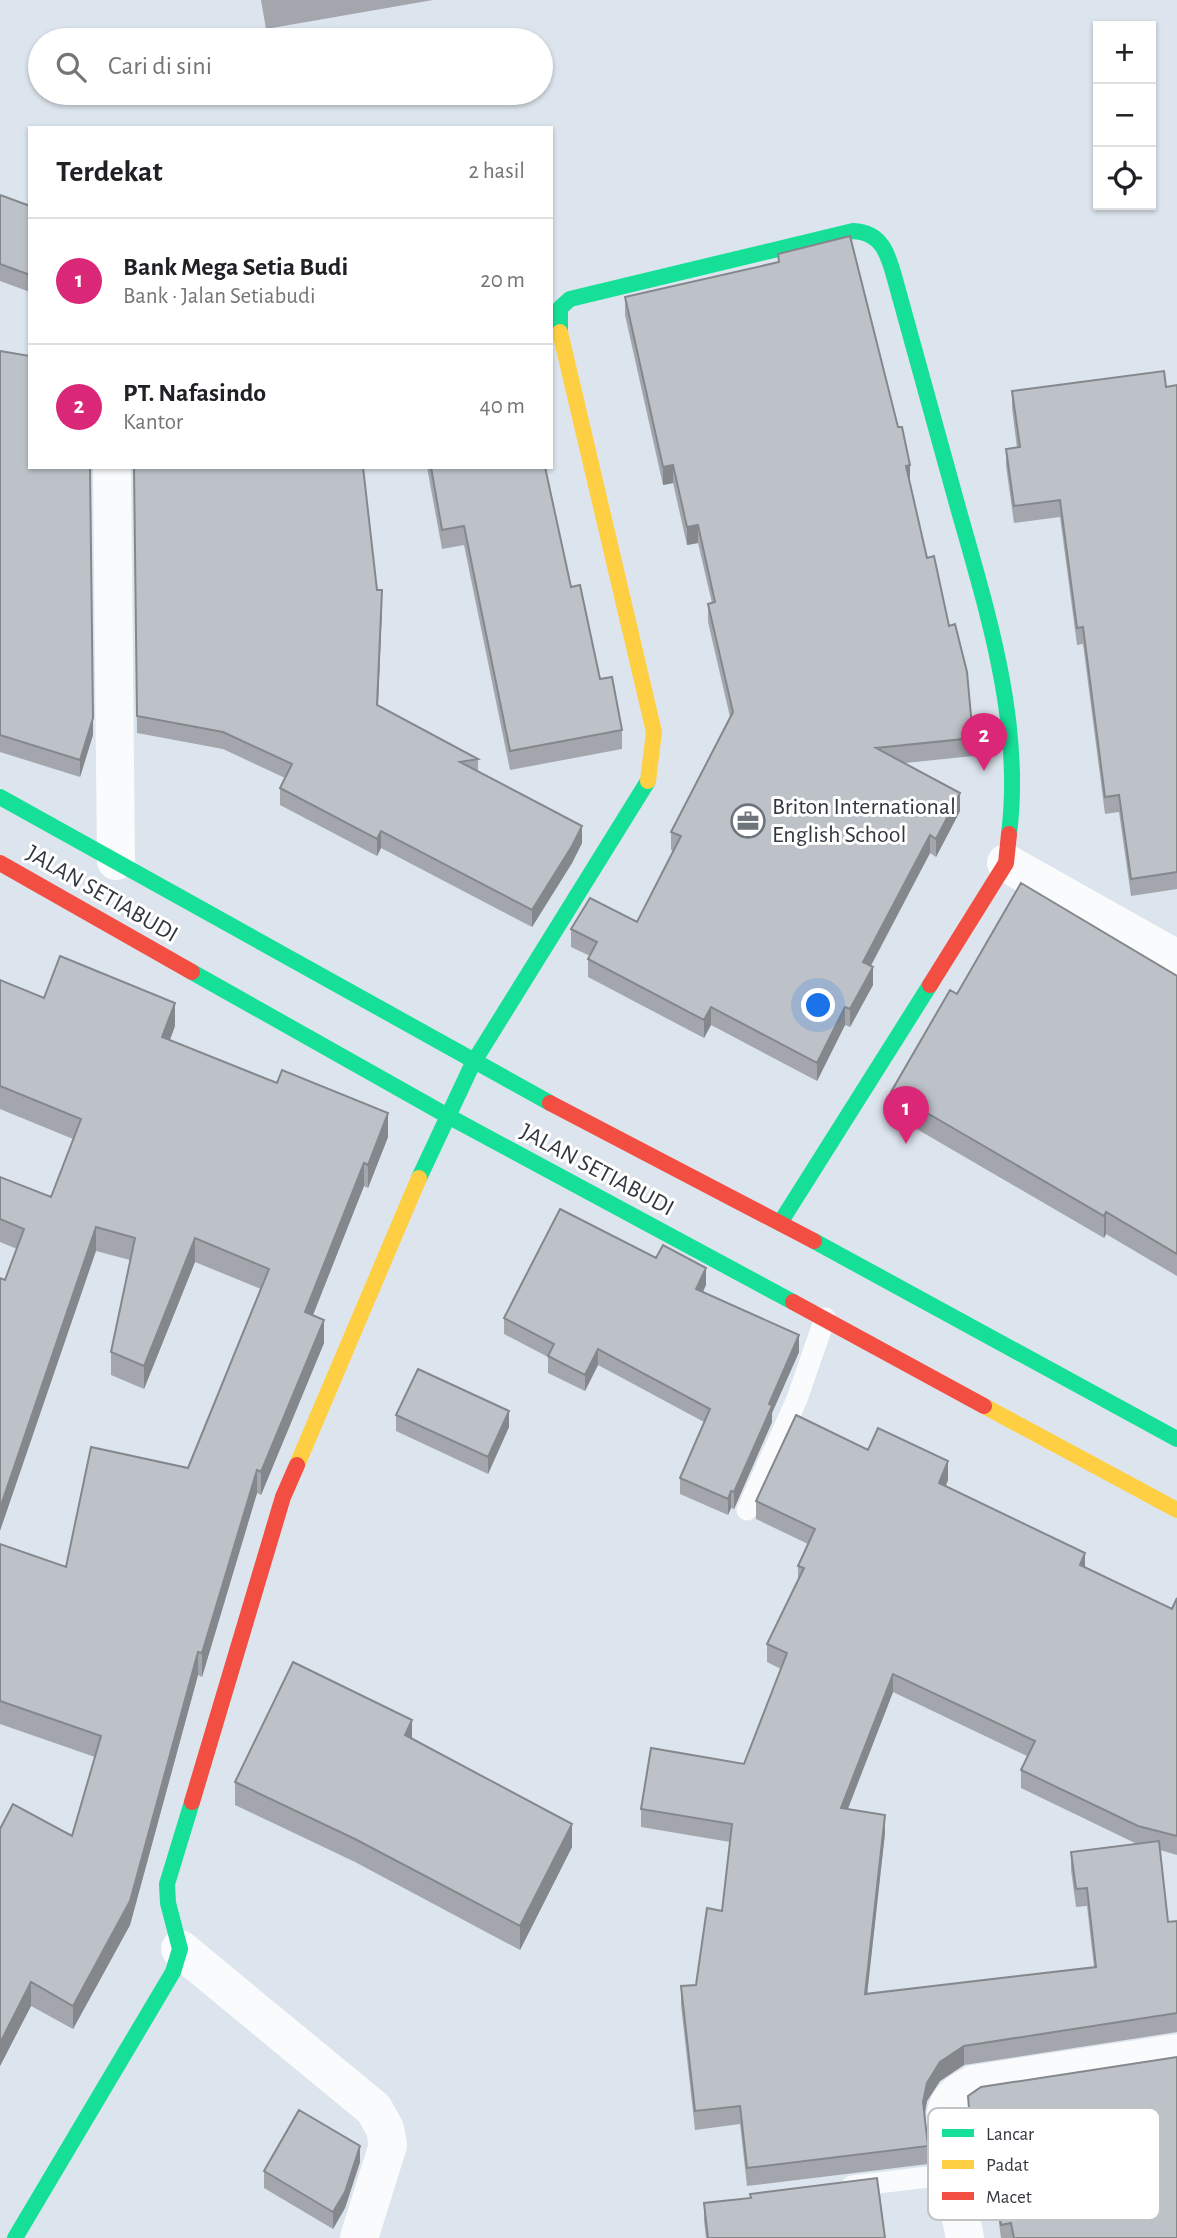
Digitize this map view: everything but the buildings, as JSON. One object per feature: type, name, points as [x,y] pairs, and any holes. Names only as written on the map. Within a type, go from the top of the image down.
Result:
[{"type":"street","points":[[15,2238],[173,1972],[180,1949],[168,1903],[167,1884],[283,1497],[446,1115],[473,1063],[651,777],[654,757],[648,702],[558,322],[561,308],[570,299],[853,231],[874,234],[887,251],[993,631],[1014,778],[1013,824],[1006,863],[780,1223]]},
{"type":"street","points":[[112,469],[116,861]]},
{"type":"street","name":"JALAN SETIABUDI","points":[[0,796],[473,1063],[780,1223],[1177,1438]]},
{"type":"street","name":"JALAN SETIABUDI","points":[[0,863],[446,1115],[1177,1510]]},
{"type":"street","points":[[1006,863],[1177,959]]},
{"type":"street","points":[[180,1949],[374,2109],[385,2129],[388,2145],[359,2238]]},
{"type":"street","points":[[947,2108],[958,2094],[974,2084],[1177,2053]]},
{"type":"street","points":[[962,2220],[965,2238]]},
{"type":"lane","points":[[747,1510],[797,1399],[825,1318]]},
{"type":"lane","points":[[835,2189],[928,2177]]},
{"type":"traffic: fast","points":[[560,332],[560,308],[570,299],[853,231],[863,232],[878,241],[884,248],[893,274],[980,585],[1000,667],[1011,750],[1009,834]]},
{"type":"traffic: fast","points":[[419,1178],[473,1063],[648,781]]},
{"type":"traffic: fast","points":[[0,797],[550,1103]]},
{"type":"traffic: fast","points":[[192,972],[446,1115],[793,1302]]},
{"type":"traffic: fast","points":[[780,1223],[930,985]]},
{"type":"traffic: fast","points":[[814,1241],[1177,1439]]},
{"type":"traffic: fast","points":[[15,2238],[173,1972],[180,1949],[168,1903],[167,1884],[192,1802]]},
{"type":"traffic: slow","points":[[560,332],[654,732],[648,781]]},
{"type":"traffic: slow","points":[[297,1465],[419,1178]]},
{"type":"traffic: slow","points":[[984,1406],[1177,1510]]},
{"type":"traffic: jam","points":[[930,985],[1006,863],[1009,834]]},
{"type":"traffic: jam","points":[[0,863],[192,972]]},
{"type":"traffic: jam","points":[[550,1103],[814,1241]]},
{"type":"traffic: jam","points":[[793,1302],[984,1406]]},
{"type":"traffic: jam","points":[[192,1802],[283,1497],[297,1465]]},
{"type":"place","name":"PT. Nafasindo","points":[[984,771]]},
{"type":"place","name":"Briton International English School","points":[[748,821]]},
{"type":"place","name":"Bank Mega Setia Budi","points":[[906,1144]]}]
